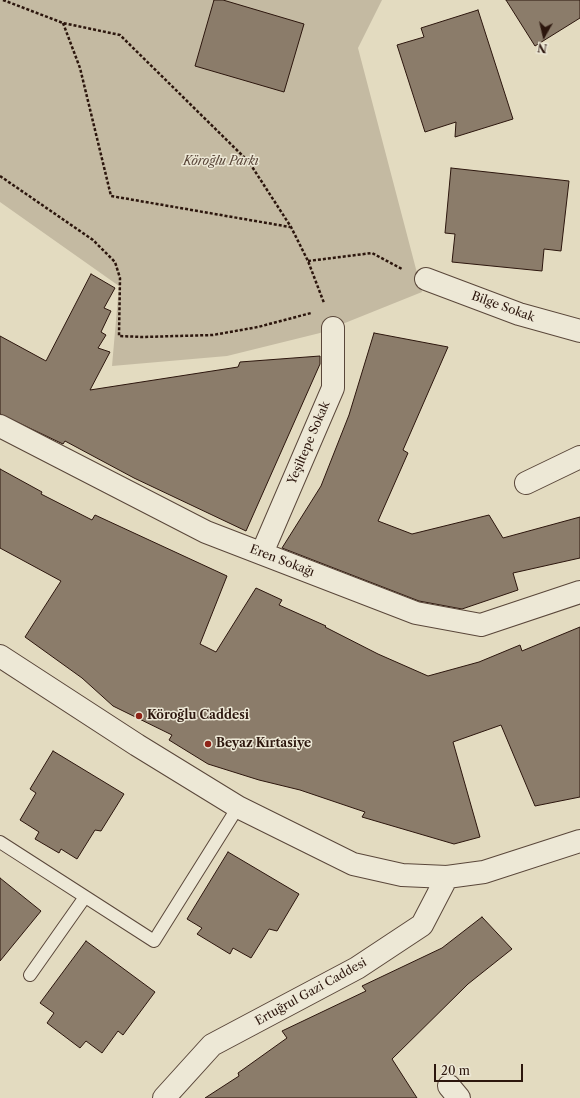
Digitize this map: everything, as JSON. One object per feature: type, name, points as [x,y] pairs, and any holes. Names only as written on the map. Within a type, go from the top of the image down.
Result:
[{"type":"street","name":"Bilge Sokak","points":[[426,278],[518,314],[580,331]]},
{"type":"street","name":"Yeşiltepe Sokak","points":[[262,553],[333,388],[333,328]]},
{"type":"street","name":"Eren Sokağı","points":[[0,426],[206,532],[416,613],[481,624],[580,592]]},
{"type":"street","points":[[526,483],[580,458]]},
{"type":"street","points":[[0,656],[137,745],[238,807],[353,864],[402,875],[447,877],[484,872],[580,841]]},
{"type":"street","name":"Ertuğrul Gazi Caddesi","points":[[164,1098],[212,1045],[357,968],[422,925],[447,877]]},
{"type":"lane","points":[[0,842],[154,941],[238,807]]},
{"type":"lane","points":[[30,975],[85,897]]},
{"type":"path","points":[[3,0],[63,23],[120,35],[249,162],[291,227],[308,261],[333,328]]},
{"type":"path","points":[[63,23],[80,68],[111,196],[291,227]]},
{"type":"path","points":[[0,176],[93,240],[115,262],[120,278],[119,336],[142,337],[213,335],[258,327],[326,308]]},
{"type":"path","points":[[308,261],[372,253],[404,270],[426,278]]},
{"type":"green space","name":"Köroğlu Parkı","points":[[0,0],[382,0],[358,48],[422,292],[320,333],[227,356],[112,366],[119,286],[0,202]]},
{"type":"building","points":[[214,0],[223,0],[304,24],[284,92],[195,66]]},
{"type":"building","points":[[506,0],[580,0],[580,18],[535,46]]},
{"type":"building","points":[[478,10],[513,119],[455,137],[456,122],[425,132],[397,45],[424,37],[421,28]]},
{"type":"building","points":[[451,168],[569,181],[561,251],[544,249],[542,271],[452,262],[455,234],[445,233]]},
{"type":"building","points":[[91,274],[115,288],[104,308],[111,311],[101,332],[106,335],[98,348],[110,352],[90,390],[238,367],[240,362],[320,356],[320,364],[246,531],[134,478],[65,441],[63,444],[0,414],[0,336],[46,361]]},
{"type":"building","points":[[374,333],[448,347],[403,450],[408,453],[378,521],[412,534],[489,515],[503,538],[580,517],[580,558],[513,573],[518,590],[462,609],[419,601],[282,548],[321,486],[349,415]]},
{"type":"building","points":[[0,469],[42,492],[41,494],[92,520],[95,515],[227,576],[200,644],[216,652],[256,588],[282,600],[279,605],[326,626],[325,627],[378,654],[428,676],[479,662],[520,645],[522,651],[580,627],[580,797],[535,806],[501,725],[453,742],[480,837],[454,844],[362,817],[365,812],[300,790],[259,780],[208,764],[169,740],[172,735],[113,706],[82,678],[25,637],[61,581],[0,548]]},
{"type":"building","points":[[53,751],[124,794],[101,831],[95,830],[77,859],[61,849],[59,853],[35,839],[39,832],[20,820],[36,793],[30,789]]},
{"type":"building","points":[[228,852],[299,894],[277,931],[269,929],[251,958],[233,948],[230,954],[197,934],[202,928],[187,919]]},
{"type":"building","points":[[0,878],[41,911],[0,961]]},
{"type":"building","points":[[482,917],[512,949],[468,984],[392,1059],[417,1098],[205,1098],[239,1076],[238,1073],[287,1038],[282,1031],[366,991],[362,986],[442,948]]},
{"type":"building","points":[[86,941],[155,992],[123,1035],[118,1031],[102,1053],[86,1041],[80,1048],[47,1023],[54,1013],[40,1003]]},
{"type":"place","name":"Köroğlu Caddesi","points":[[139,716]]},
{"type":"place","name":"Beyaz Kırtasiye","points":[[208,744]]}]
